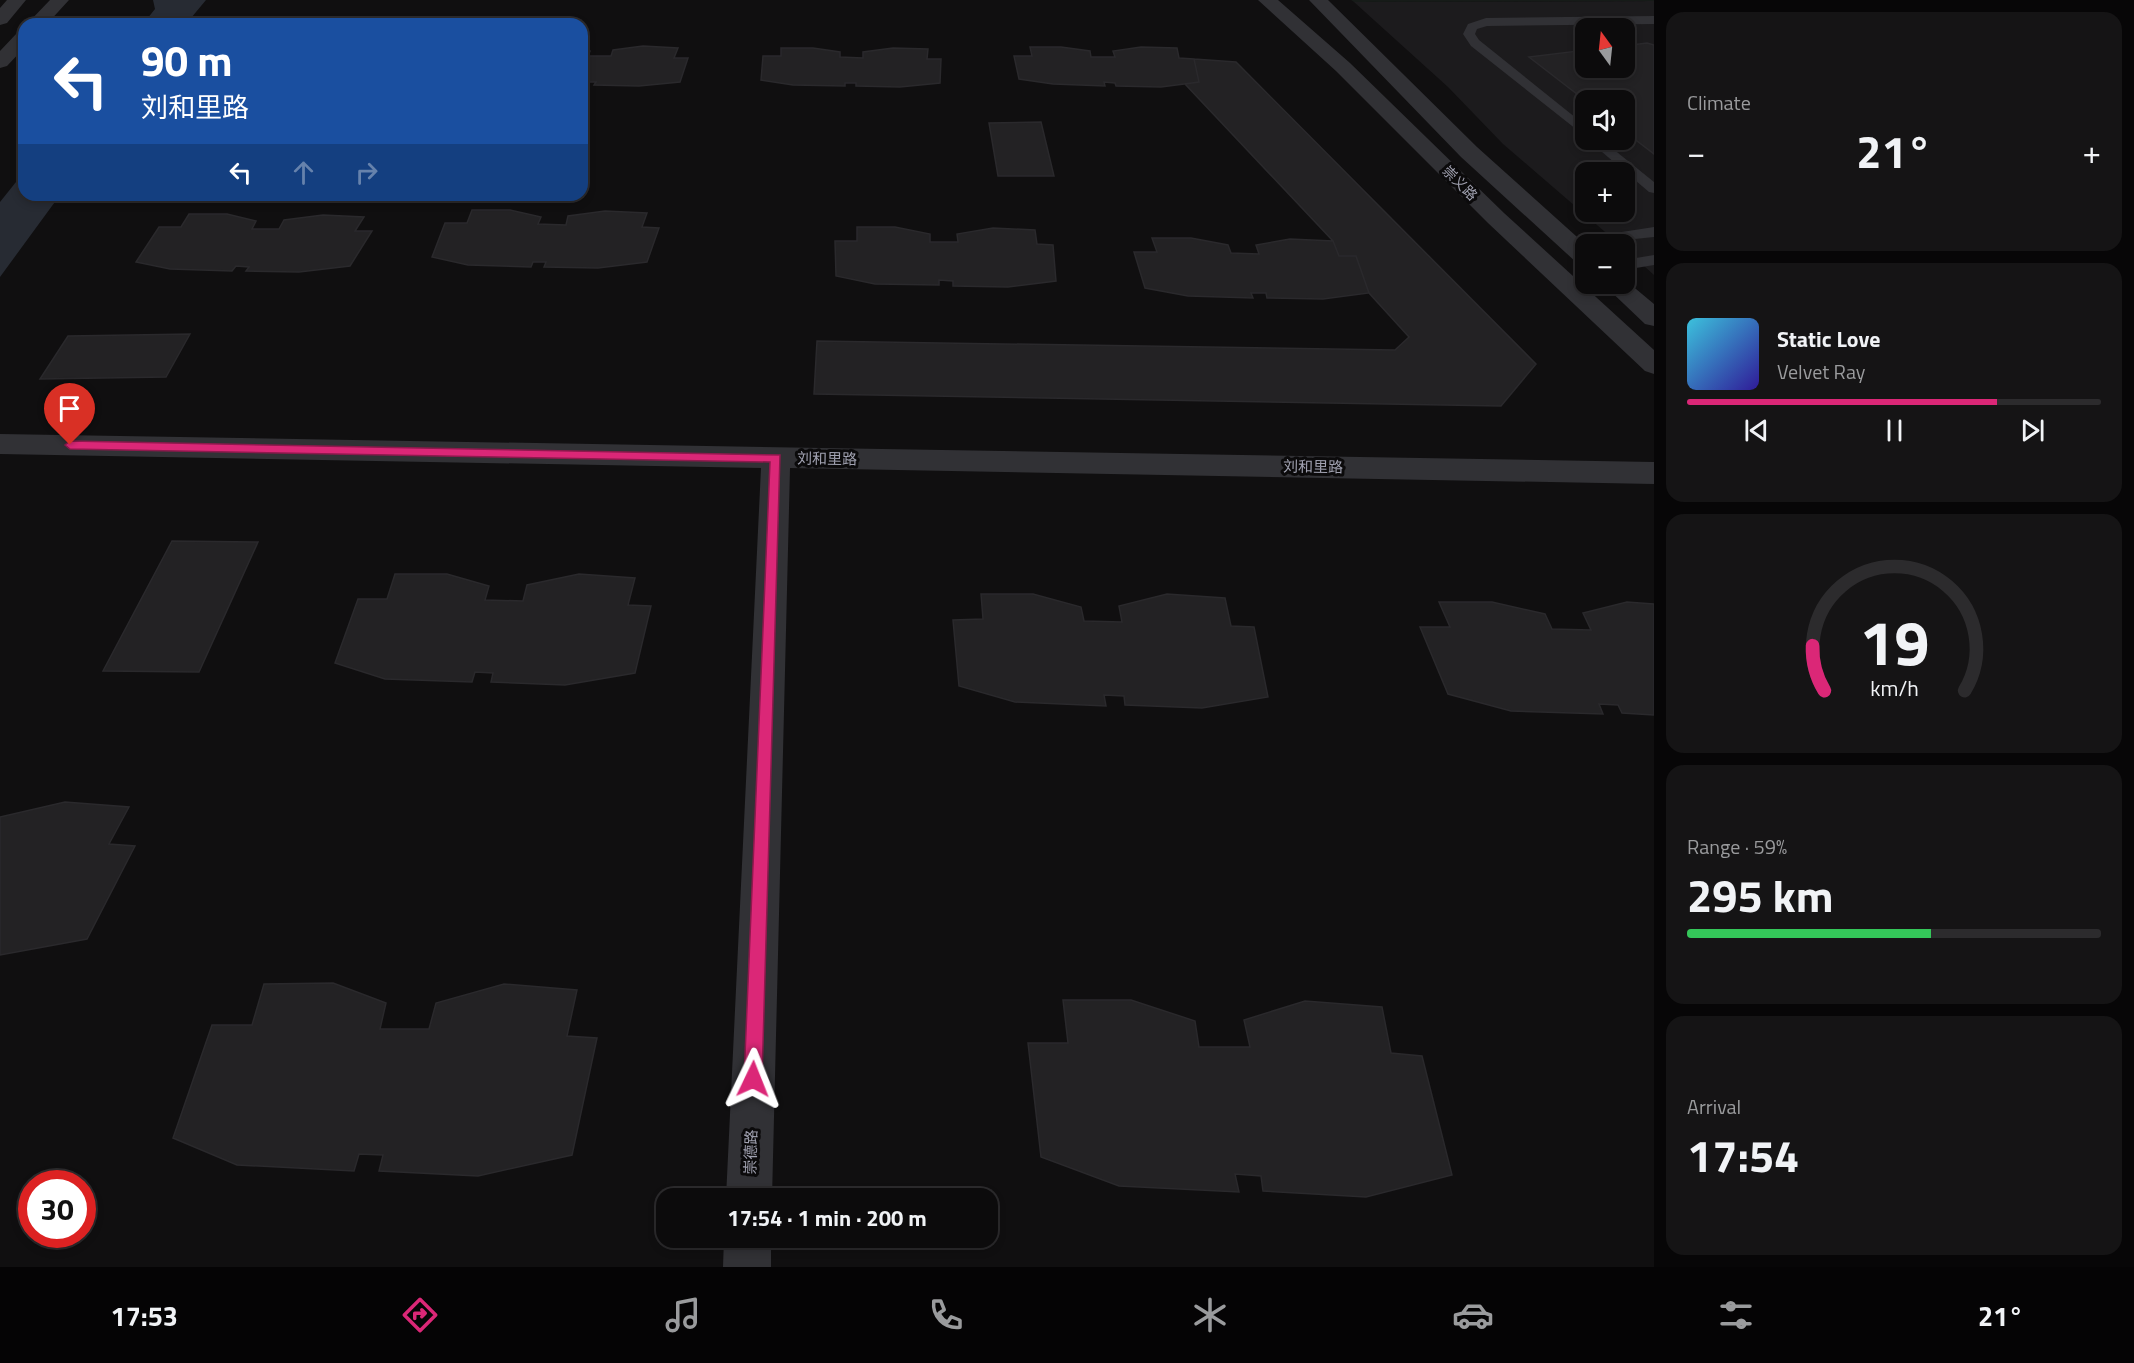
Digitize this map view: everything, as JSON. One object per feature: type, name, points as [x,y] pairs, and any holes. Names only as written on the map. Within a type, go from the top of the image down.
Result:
[{"type":"street","points":[[0,19],[17,0]]},
{"type":"street","points":[[42,18],[60,0]]},
{"type":"street","name":"崇义路","points":[[1267,0],[1343,67],[1496,218],[1654,365]]},
{"type":"street","name":"崇义路","points":[[1318,0],[1469,152],[1575,249]]},
{"type":"street","points":[[0,62],[18,43]]},
{"type":"street","points":[[1626,294],[1654,318]]},
{"type":"street","name":"刘和里路","points":[[0,444],[1654,473]]},
{"type":"street","name":"崇德路","points":[[749,1188],[776,458]]},
{"type":"street","points":[[747,1267],[748,1248]]},
{"type":"lane","points":[[1575,124],[1475,43],[1469,34],[1472,27],[1486,22],[1654,20]]},
{"type":"lane","points":[[1606,150],[1654,189]]},
{"type":"lane","points":[[1635,237],[1654,232]]},
{"type":"lane","points":[[1635,263],[1654,260]]},
{"type":"shaded area","points":[[153,0],[206,0],[191,18],[148,18],[155,9]]},
{"type":"shaded area","points":[[1351,0],[1654,0],[1654,1],[1354,2]]},
{"type":"shaded area","points":[[1654,1],[1654,275],[1635,258],[1635,234],[1607,234],[1593,222],[1635,222],[1635,162],[1575,162],[1575,206],[1503,144],[1448,87],[1354,2]]},
{"type":"shaded area","points":[[18,180],[18,201],[56,201],[0,277],[0,202]]},
{"type":"building","points":[[1647,43],[1654,45],[1654,154],[1635,139],[1635,90],[1575,90],[1575,93],[1529,57],[1575,51],[1575,78],[1635,78],[1635,45]]},
{"type":"building","points":[[643,46],[678,48],[674,58],[688,58],[680,82],[639,86],[594,85],[596,82],[588,82],[588,56],[611,56],[613,50]]},
{"type":"building","points":[[1030,47],[1061,47],[1090,51],[1091,57],[1115,57],[1113,51],[1141,47],[1177,48],[1179,58],[1194,59],[1199,82],[1161,87],[1116,86],[1115,83],[1104,82],[1105,86],[1053,84],[1019,79],[1014,56],[1032,56]]},
{"type":"building","points":[[781,48],[813,48],[840,52],[840,57],[863,58],[863,52],[893,48],[928,49],[927,59],[941,59],[940,83],[900,87],[856,86],[856,83],[845,83],[845,86],[793,85],[761,80],[763,56],[781,56]]},
{"type":"building","points":[[1194,59],[1236,62],[1536,364],[1501,406],[814,394],[817,341],[1395,350],[1409,337],[1369,293],[1356,256],[1339,256],[1333,241],[1185,84],[1199,82]]},
{"type":"building","points":[[1041,122],[1054,176],[998,176],[989,123]]},
{"type":"building","points":[[472,210],[510,210],[541,217],[538,224],[566,225],[568,216],[605,211],[647,213],[642,227],[659,228],[647,262],[598,268],[544,267],[546,262],[533,262],[531,267],[468,265],[432,257],[445,223],[467,223]]},
{"type":"building","points":[[189,214],[227,214],[256,221],[252,229],[279,229],[284,220],[323,215],[364,217],[355,231],[372,231],[350,266],[299,272],[246,271],[249,267],[236,266],[232,271],[170,269],[136,262],[159,227],[181,227]]},
{"type":"building","points":[[857,227],[895,227],[930,234],[930,242],[958,242],[957,234],[993,228],[1035,230],[1037,244],[1053,245],[1056,281],[1008,287],[953,286],[953,281],[939,280],[939,285],[875,284],[836,276],[835,241],[857,241]]},
{"type":"building","points":[[1152,238],[1191,238],[1228,245],[1231,253],[1259,254],[1256,245],[1290,239],[1333,241],[1339,256],[1356,256],[1369,293],[1323,299],[1267,298],[1266,293],[1251,293],[1253,298],[1188,296],[1145,288],[1134,252],[1157,252]]},
{"type":"building","points":[[190,334],[166,377],[40,379],[68,336]]},
{"type":"building","points":[[172,541],[258,542],[199,672],[103,671]]},
{"type":"building","points":[[395,574],[447,574],[489,586],[485,600],[523,601],[527,585],[579,574],[635,578],[628,605],[651,606],[635,673],[565,685],[491,682],[493,673],[475,672],[472,682],[385,679],[335,663],[358,599],[387,599]]},
{"type":"building","points":[[981,594],[1033,594],[1081,607],[1084,621],[1122,622],[1119,606],[1167,594],[1225,598],[1231,626],[1254,627],[1268,697],[1202,708],[1125,705],[1124,696],[1104,695],[1106,706],[1015,702],[959,686],[953,620],[983,619]]},
{"type":"building","points":[[1439,602],[1492,602],[1545,614],[1552,629],[1591,630],[1583,613],[1627,602],[1654,604],[1654,715],[1622,713],[1618,705],[1599,704],[1603,714],[1511,711],[1448,694],[1420,627],[1450,627]]},
{"type":"building","points":[[65,802],[129,807],[109,844],[135,846],[87,939],[0,955],[0,817]]},
{"type":"building","points":[[333,983],[386,1003],[380,1029],[429,1029],[436,1003],[504,984],[577,990],[567,1036],[597,1038],[572,1155],[478,1176],[379,1171],[383,1155],[359,1154],[354,1171],[237,1165],[173,1138],[212,1025],[252,1025],[264,984]]},
{"type":"building","points":[[1063,1000],[1131,1000],[1195,1021],[1199,1047],[1250,1047],[1244,1020],[1305,1001],[1382,1007],[1391,1053],[1422,1056],[1452,1175],[1366,1197],[1263,1191],[1261,1176],[1235,1174],[1239,1192],[1119,1186],[1041,1157],[1028,1043],[1068,1043]]},
{"type":"route","points":[[70,445],[776,458],[753,1079]]}]
